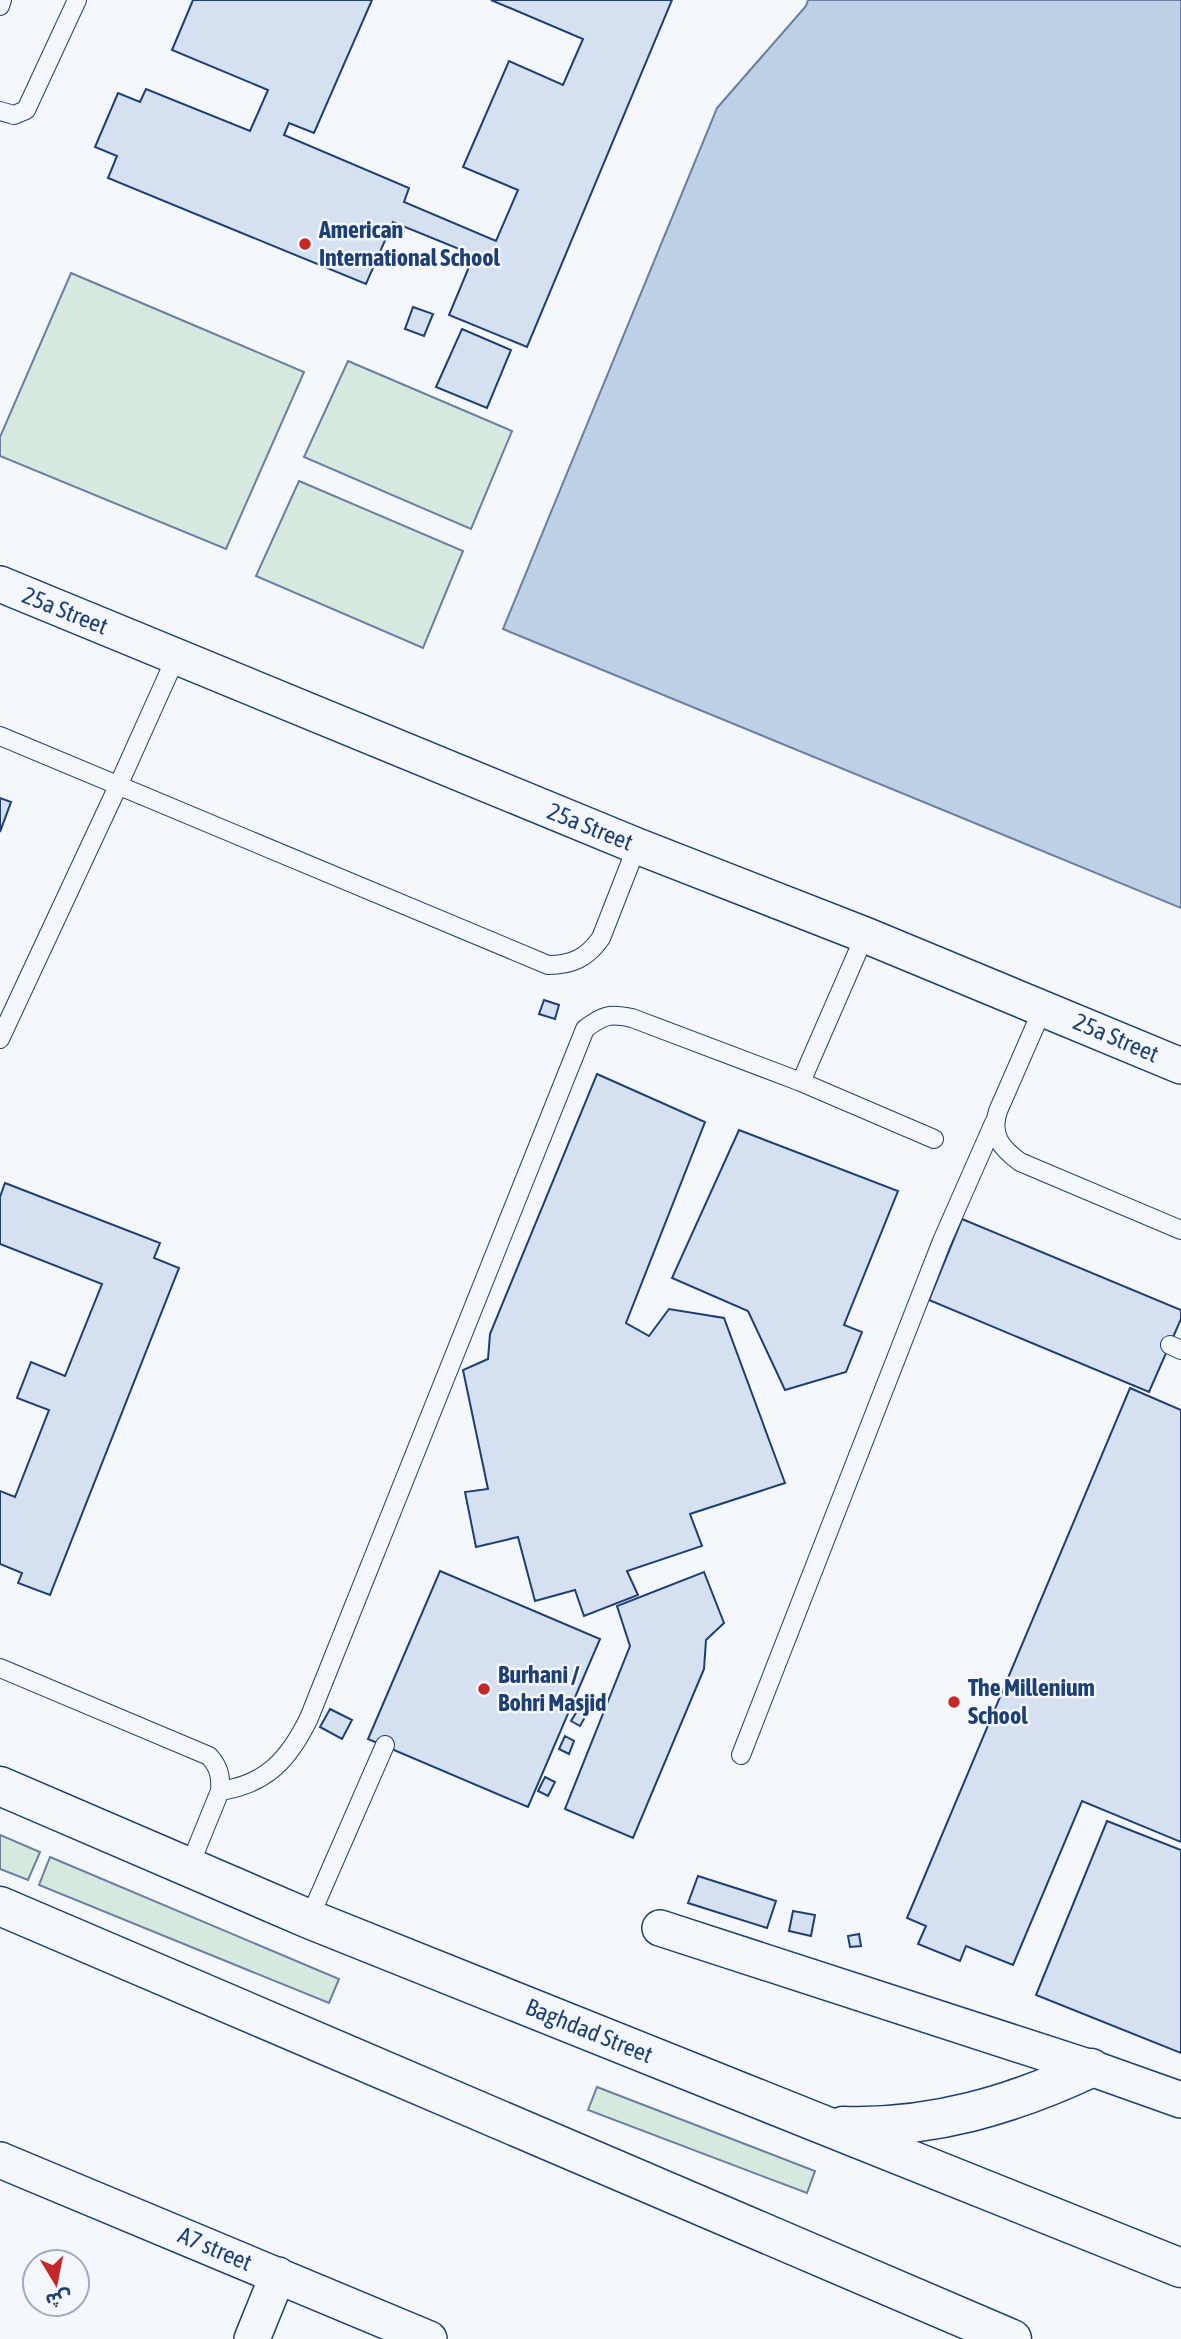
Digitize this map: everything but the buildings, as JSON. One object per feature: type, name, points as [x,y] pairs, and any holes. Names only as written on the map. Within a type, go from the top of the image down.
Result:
[{"type":"main road","name":"Baghdad Street","points":[[0,1786],[309,1919],[1181,2268]]},
{"type":"main road","points":[[0,1906],[1012,2339]]},
{"type":"main road","points":[[822,2125],[866,2126],[952,2117],[994,2107],[1043,2090],[1091,2068]]},
{"type":"street","name":"25a Street","points":[[0,584],[1181,1066]]},
{"type":"street","points":[[660,1927],[1181,2100]]},
{"type":"street","name":"A7 street","points":[[0,2160],[429,2339]]},
{"type":"street","points":[[252,2339],[278,2275]]},
{"type":"lane","points":[[0,6],[2,0]]},
{"type":"lane","points":[[0,110],[14,115],[26,110],[77,0]]},
{"type":"lane","points":[[0,1039],[176,657]]},
{"type":"lane","points":[[0,736],[548,965],[564,965],[579,960],[592,951],[601,938],[637,846]]},
{"type":"lane","points":[[801,1082],[865,935]]},
{"type":"lane","points":[[741,1755],[994,1123],[1043,1008]]},
{"type":"lane","points":[[220,1791],[241,1788],[275,1768],[289,1753],[309,1718],[584,1030],[598,1018],[615,1014],[801,1082],[934,1139]]},
{"type":"lane","points":[[994,1123],[1002,1146],[1020,1162],[1181,1230]]},
{"type":"lane","points":[[0,1668],[209,1756],[217,1766],[221,1778],[220,1791],[189,1867]]},
{"type":"lane","points":[[309,1919],[385,1745]]},
{"type":"shaded area","points":[[71,273],[304,372],[226,549],[0,456],[0,437]]},
{"type":"shaded area","points":[[348,361],[512,431],[471,529],[304,457]]},
{"type":"shaded area","points":[[299,481],[463,551],[423,648],[256,576]]},
{"type":"shaded area","points":[[0,1835],[40,1852],[28,1880],[0,1869]]},
{"type":"shaded area","points":[[50,1857],[339,1979],[329,2003],[39,1885]]},
{"type":"shaded area","points":[[597,2087],[815,2171],[807,2193],[588,2110]]},
{"type":"water","points":[[808,0],[1181,0],[1181,908],[503,629],[717,108],[806,6]]},
{"type":"place","name":"American International School","points":[[305,244]]},
{"type":"place","name":"Burhani / Bohri Masjid","points":[[484,1689]]},
{"type":"place","name":"The Millenium School","points":[[954,1702]]}]
